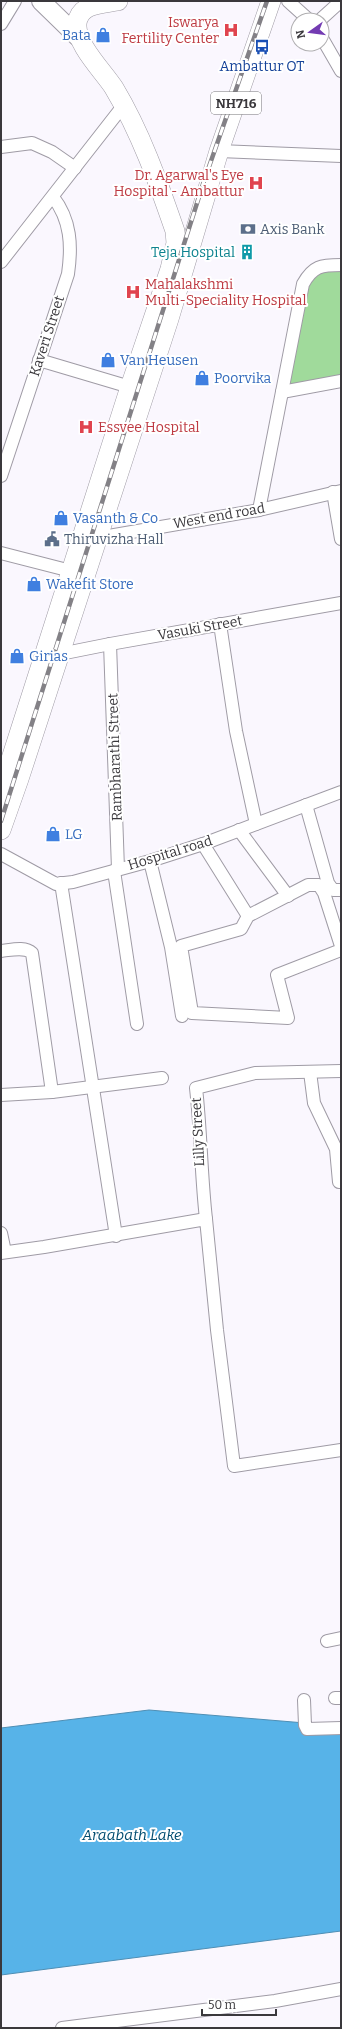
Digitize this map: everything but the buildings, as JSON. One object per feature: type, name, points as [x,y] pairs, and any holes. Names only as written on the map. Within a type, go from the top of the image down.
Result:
[{"type":"highway","points":[[78,37],[77,23],[80,14],[87,6],[118,1]]},
{"type":"highway","name":"NH716","points":[[1,830],[53,653],[90,536],[169,319],[219,151],[271,1]]},
{"type":"highway","name":"NH716","points":[[1,790],[53,653],[71,571],[90,536],[130,387],[170,269],[176,243],[175,231],[150,159],[114,88],[78,37]]},
{"type":"highway","points":[[170,219],[177,224],[184,222],[202,205]]},
{"type":"main road","points":[[41,1],[78,37]]},
{"type":"street","points":[[1,24],[15,1]]},
{"type":"street","points":[[288,1],[300,12]]},
{"type":"street","points":[[329,12],[341,1]]},
{"type":"street","points":[[330,52],[341,71]]},
{"type":"street","points":[[1,262],[123,106]]},
{"type":"street","points":[[1,147],[32,143],[52,152],[75,168]]},
{"type":"street","points":[[219,151],[341,156]]},
{"type":"street","name":"Kaveri Street","points":[[1,476],[68,274],[70,239],[59,205],[53,197]]},
{"type":"street","points":[[259,510],[303,284],[310,272],[326,265],[341,265]]},
{"type":"street","points":[[39,360],[130,387]]},
{"type":"street","points":[[282,392],[341,381]]},
{"type":"street","points":[[337,491],[341,539]]},
{"type":"street","name":"West end road","points":[[90,536],[259,510],[337,491]]},
{"type":"street","points":[[1,553],[71,571]]},
{"type":"street","name":"Vasuki Street","points":[[53,653],[341,603]]},
{"type":"street","points":[[220,624],[236,731],[256,824]]},
{"type":"street","name":"Rambharathi Street","points":[[110,644],[116,870],[137,1024]]},
{"type":"street","name":"Hospital road","points":[[1,854],[56,884],[73,882],[150,861],[203,844],[341,792]]},
{"type":"street","points":[[306,805],[328,883],[333,890],[341,890]]},
{"type":"street","points":[[239,830],[288,896]]},
{"type":"street","points":[[203,844],[248,916]]},
{"type":"street","points":[[150,861],[170,947],[182,1016]]},
{"type":"street","points":[[61,883],[116,1236]]},
{"type":"street","points":[[341,946],[324,893],[319,885],[308,885],[248,916],[241,929],[181,946],[192,1013],[288,1018],[277,975],[341,950]]},
{"type":"street","points":[[1,951],[24,949],[29,950],[32,953],[52,1092]]},
{"type":"street","name":"Lilly Street","points":[[206,1219],[200,1170],[201,1132],[196,1088],[255,1073],[341,1071]]},
{"type":"street","points":[[310,1072],[314,1104],[336,1149],[339,1182]]},
{"type":"street","points":[[1,1095],[52,1092],[162,1078]]},
{"type":"street","points":[[1,1233],[3,1252],[116,1236],[206,1219],[216,1330],[234,1466],[341,1450]]},
{"type":"street","points":[[327,1641],[341,1638]]},
{"type":"street","points":[[304,1700],[305,1725],[307,1729],[341,1728]]},
{"type":"street","points":[[62,2028],[275,2001],[341,1989]]},
{"type":"green space","points":[[325,268],[341,268],[341,378],[286,389],[310,276]]},
{"type":"water","name":"Araabath Lake","points":[[149,1710],[341,1726],[341,1931],[1,1975],[1,1728]]},
{"type":"railway","points":[[1,821],[204,181],[267,1]]},
{"type":"place","name":"Iswarya Fertility Center","points":[[231,30]]},
{"type":"place","name":"Bata","points":[[103,35]]},
{"type":"place","name":"Ambattur OT","points":[[262,47]]},
{"type":"place","name":"Dr. Agarwal's Eye Hospital - Ambattur","points":[[256,183]]},
{"type":"place","name":"Axis Bank","points":[[248,229]]},
{"type":"place","name":"Teja Hospital","points":[[247,252]]},
{"type":"place","name":"Mahalakshmi Multi-Speciality Hospital","points":[[133,292]]},
{"type":"place","name":"Van Heusen","points":[[108,360]]},
{"type":"place","name":"Poorvika","points":[[202,378]]},
{"type":"place","name":"Essvee Hospital","points":[[86,427]]},
{"type":"place","name":"Vasanth & Co","points":[[61,518]]},
{"type":"place","name":"Thiruvizha Hall","points":[[52,539]]},
{"type":"place","name":"Wakefit Store","points":[[34,584]]},
{"type":"place","name":"Girias","points":[[17,656]]},
{"type":"place","name":"LG","points":[[53,834]]}]
